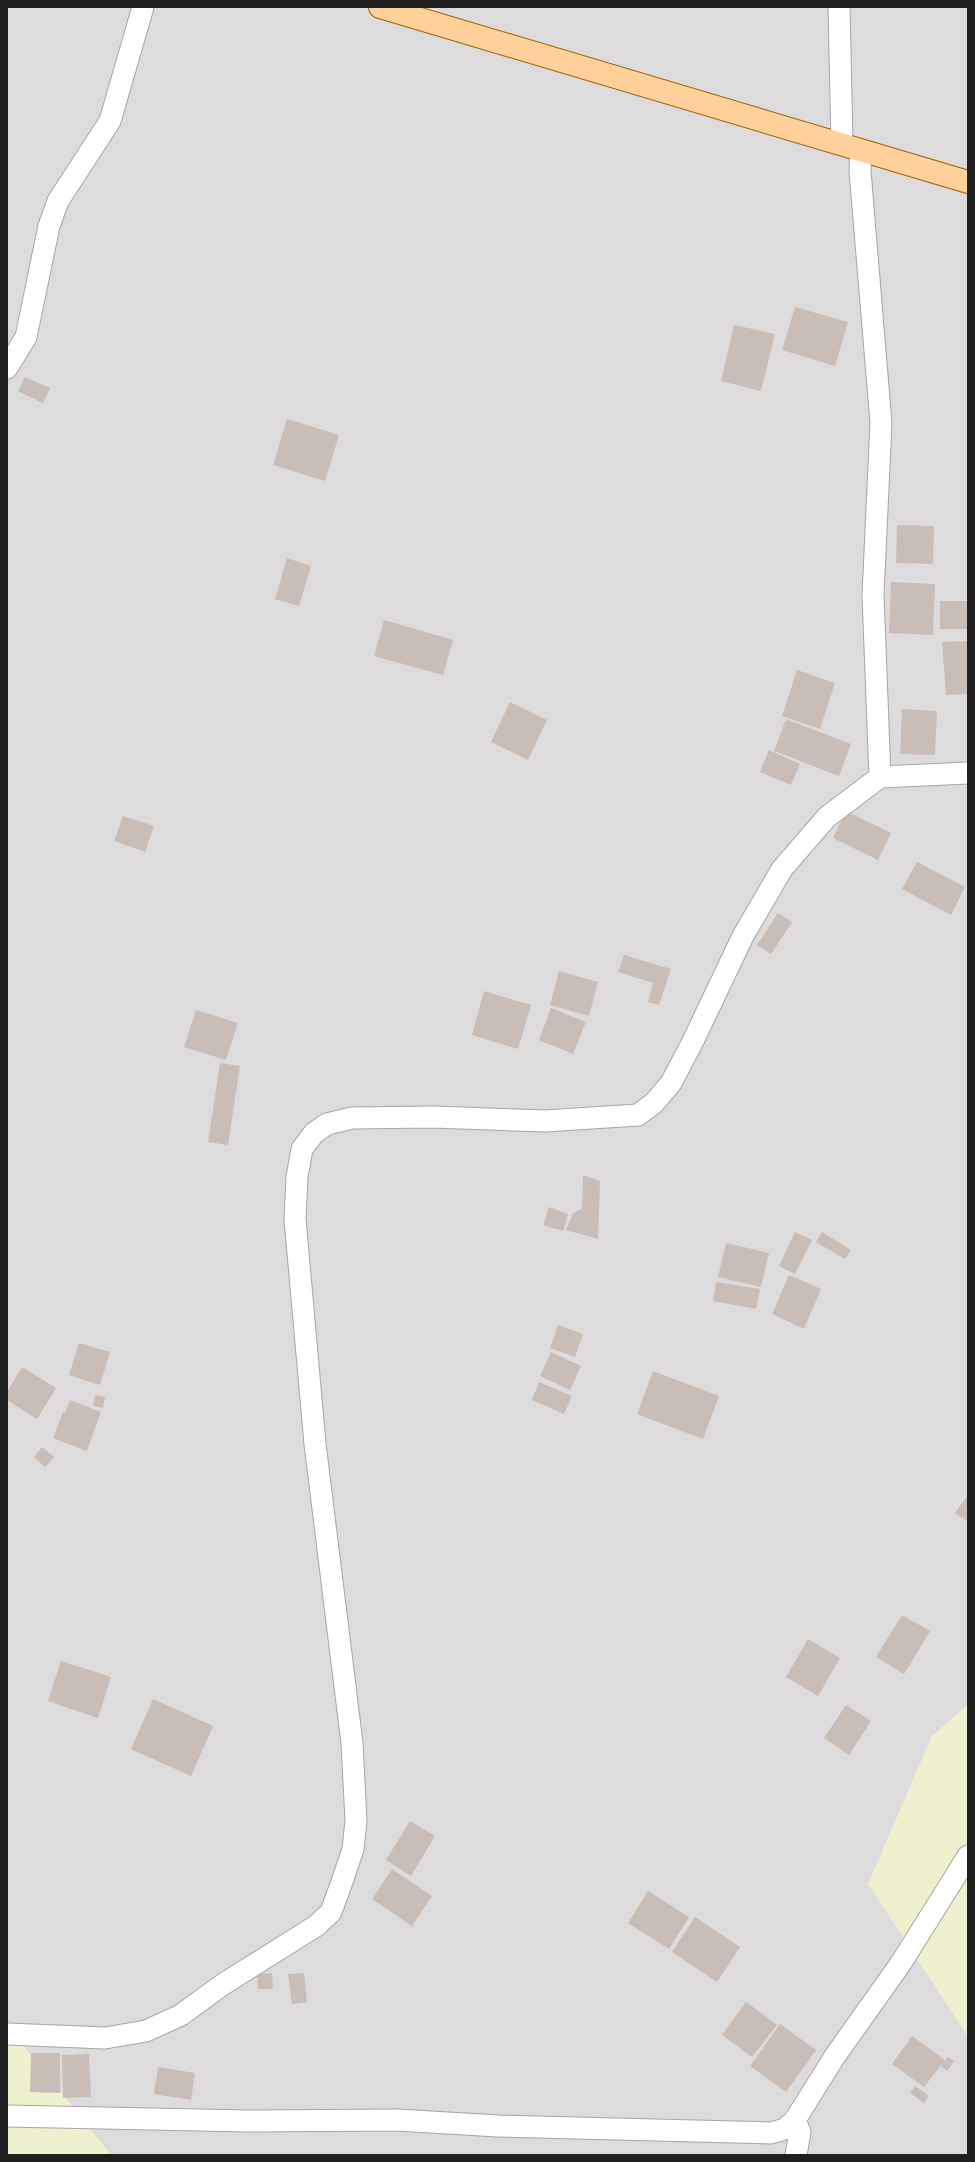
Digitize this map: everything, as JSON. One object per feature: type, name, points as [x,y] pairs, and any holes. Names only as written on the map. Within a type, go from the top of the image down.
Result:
[{"type":"main road","points":[[380,7],[968,182]]},
{"type":"street","points":[[7,368],[26,337],[48,226],[58,201],[110,121],[143,7]]},
{"type":"street","points":[[839,7],[851,147],[860,178],[882,423],[873,595],[880,777]]},
{"type":"street","points":[[7,2034],[105,2038],[146,2031],[181,2015],[222,1985],[316,1926],[331,1912],[343,1879],[353,1849],[356,1821],[351,1735],[315,1444],[295,1219],[297,1177],[302,1149],[314,1133],[327,1124],[352,1118],[433,1117],[544,1121],[638,1115],[654,1103],[671,1083],[693,1041],[743,936],[782,869],[827,817],[880,777],[968,773]]},
{"type":"street","points":[[7,2116],[247,2121],[397,2120],[498,2126],[743,2134],[771,2133],[785,2129],[795,2120],[835,2056],[901,1963],[968,1856]]},
{"type":"street","points":[[795,2120],[800,2132],[796,2155]]},
{"type":"shaded area","points":[[7,7],[968,7],[968,1705],[932,1736],[869,1883],[968,2037],[968,2155],[111,2155],[7,2025]]},
{"type":"green space","points":[[968,1705],[968,2037],[868,1884],[932,1736]]},
{"type":"green space","points":[[7,2025],[111,2155],[7,2155]]},
{"type":"building","points":[[795,307],[848,322],[835,366],[782,350]]},
{"type":"building","points":[[734,325],[775,334],[761,391],[721,381]]},
{"type":"building","points":[[25,377],[50,388],[43,403],[18,391]]},
{"type":"building","points":[[287,419],[339,435],[325,481],[273,465]]},
{"type":"building","points":[[897,525],[934,526],[933,564],[896,563]]},
{"type":"building","points":[[287,558],[311,566],[299,606],[275,599]]},
{"type":"building","points":[[891,582],[935,584],[933,635],[889,633]]},
{"type":"building","points":[[940,601],[968,601],[968,629],[940,629]]},
{"type":"building","points":[[384,620],[453,640],[443,675],[374,656]]},
{"type":"building","points":[[968,641],[968,694],[946,695],[942,642]]},
{"type":"building","points":[[797,670],[835,683],[820,729],[782,716]]},
{"type":"building","points":[[510,702],[547,720],[528,760],[491,742]]},
{"type":"building","points":[[902,709],[937,711],[935,755],[900,754]]},
{"type":"building","points":[[786,719],[851,744],[839,776],[774,751]]},
{"type":"building","points":[[769,750],[800,764],[791,785],[760,772]]},
{"type":"building","points":[[846,811],[891,833],[878,860],[833,838]]},
{"type":"building","points":[[123,816],[154,826],[145,852],[114,841]]},
{"type":"building","points":[[917,862],[965,887],[951,915],[902,889]]},
{"type":"building","points":[[778,913],[792,922],[771,954],[757,945]]},
{"type":"building","points":[[624,955],[671,969],[659,1005],[648,1002],[653,983],[618,972]]},
{"type":"building","points":[[559,971],[598,982],[589,1016],[550,1005]]},
{"type":"building","points":[[484,991],[531,1005],[518,1049],[472,1035]]},
{"type":"building","points":[[551,1008],[586,1022],[573,1054],[539,1040]]},
{"type":"building","points":[[196,1010],[238,1023],[226,1060],[184,1047]]},
{"type":"building","points":[[220,1063],[240,1066],[228,1145],[208,1142]]},
{"type":"building","points":[[583,1175],[600,1181],[598,1239],[566,1230],[573,1213],[582,1209]]},
{"type":"building","points":[[549,1207],[568,1214],[563,1231],[543,1225]]},
{"type":"building","points":[[795,1232],[812,1240],[795,1274],[779,1266]]},
{"type":"building","points":[[822,1232],[851,1250],[845,1259],[816,1242]]},
{"type":"building","points":[[726,1243],[769,1253],[761,1287],[718,1277]]},
{"type":"building","points":[[789,1275],[821,1289],[804,1329],[772,1314]]},
{"type":"building","points":[[716,1282],[760,1289],[756,1309],[713,1301]]},
{"type":"building","points":[[558,1325],[583,1334],[575,1357],[550,1348]]},
{"type":"building","points":[[79,1343],[110,1352],[100,1385],[69,1375]]},
{"type":"building","points":[[551,1352],[581,1366],[570,1390],[540,1376]]},
{"type":"building","points":[[22,1367],[56,1388],[37,1419],[7,1400],[7,1392]]},
{"type":"building","points":[[653,1371],[719,1396],[703,1439],[637,1414]]},
{"type":"building","points":[[539,1382],[572,1396],[564,1414],[532,1400]]},
{"type":"building","points":[[95,1395],[105,1397],[103,1408],[93,1406]]},
{"type":"building","points":[[70,1400],[101,1412],[87,1451],[53,1438],[63,1412],[65,1413]]},
{"type":"building","points":[[42,1447],[54,1457],[45,1467],[34,1457]]},
{"type":"building","points":[[968,1495],[968,1522],[955,1513]]},
{"type":"building","points":[[902,1615],[930,1631],[904,1674],[876,1657]]},
{"type":"building","points":[[808,1639],[840,1658],[818,1696],[786,1677]]},
{"type":"building","points":[[61,1661],[111,1677],[98,1718],[48,1701]]},
{"type":"building","points":[[153,1699],[213,1726],[191,1776],[131,1749]]},
{"type":"building","points":[[846,1705],[871,1721],[849,1755],[824,1738]]},
{"type":"building","points":[[410,1821],[435,1836],[411,1876],[386,1860]]},
{"type":"building","points":[[392,1869],[432,1896],[412,1926],[372,1899]]},
{"type":"building","points":[[648,1891],[689,1917],[669,1949],[628,1923]]},
{"type":"building","points":[[695,1917],[740,1947],[717,1982],[672,1952]]},
{"type":"building","points":[[272,1973],[273,1989],[258,1989],[257,1974]]},
{"type":"building","points":[[304,1973],[307,2002],[292,2004],[288,1974]]},
{"type":"building","points":[[746,2002],[777,2025],[752,2057],[722,2035]]},
{"type":"building","points":[[780,2024],[816,2050],[786,2092],[750,2066]]},
{"type":"building","points":[[912,2036],[945,2060],[924,2087],[892,2064]]},
{"type":"building","points":[[31,2053],[60,2053],[60,2093],[30,2092]]},
{"type":"building","points":[[89,2054],[91,2097],[63,2098],[62,2055]]},
{"type":"building","points":[[948,2057],[954,2061],[947,2071],[941,2066]]},
{"type":"building","points":[[158,2067],[195,2073],[191,2100],[154,2094]]},
{"type":"building","points":[[915,2086],[929,2096],[924,2103],[910,2093]]}]
